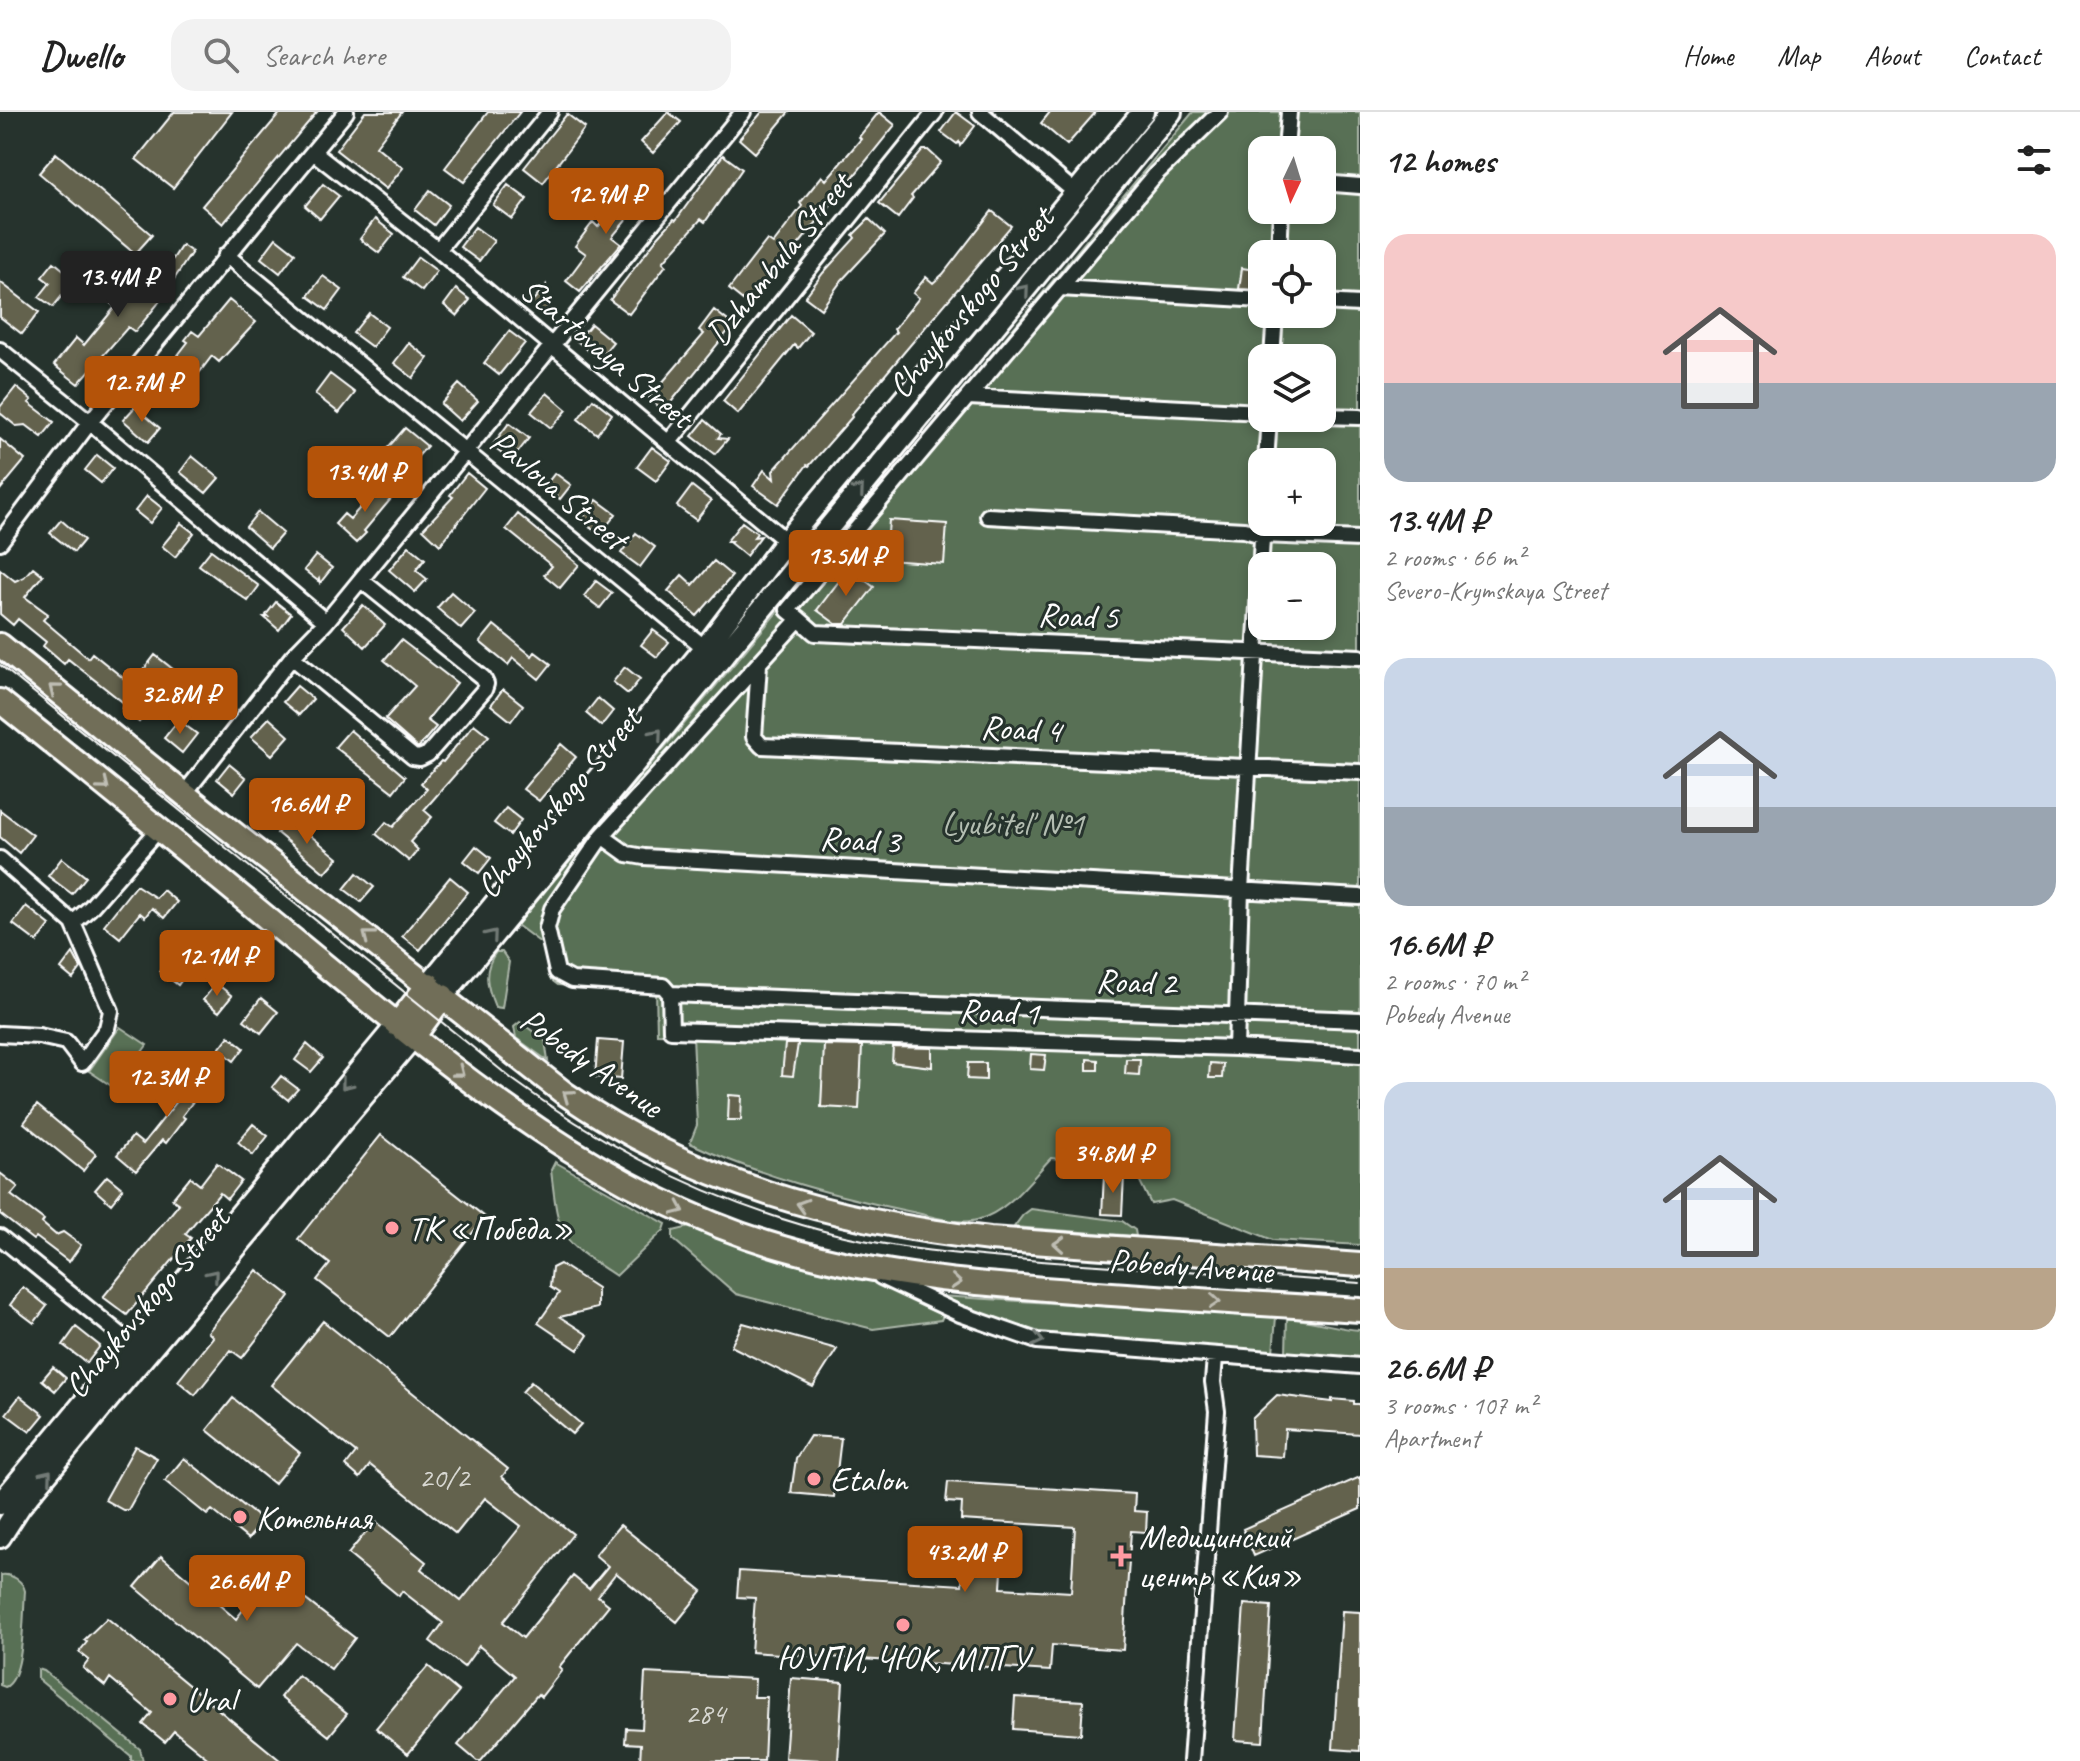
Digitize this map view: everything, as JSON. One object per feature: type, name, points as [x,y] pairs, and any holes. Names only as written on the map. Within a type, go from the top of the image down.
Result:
[{"type":"main road","name":"Chaykovskogo Street","points":[[0,1537],[40,1482],[405,1031],[786,541],[1143,112]]},
{"type":"main road","name":"Chaykovskogo Street","points":[[436,990],[1171,112]]},
{"type":"main road","name":"Pobedy Avenue","points":[[0,645],[564,1093],[614,1126],[708,1172],[807,1207],[892,1227],[990,1239],[1360,1265]]},
{"type":"main road","name":"Pobedy Avenue","points":[[0,701],[405,1031],[541,1134],[649,1196],[740,1234],[806,1254],[863,1268],[941,1281],[1360,1310]]},
{"type":"main road","name":"Chaykovskogo Street","points":[[0,1504],[132,1344],[405,1031]]},
{"type":"street","points":[[0,542],[90,422],[346,112]]},
{"type":"street","points":[[438,250],[550,112]]},
{"type":"street","points":[[184,794],[292,657],[361,580],[743,112]]},
{"type":"street","name":"Dzhambula Street","points":[[669,442],[935,112]]},
{"type":"street","points":[[980,112],[1076,193]]},
{"type":"street","points":[[602,836],[799,619],[788,610],[1156,174],[1220,112]]},
{"type":"street","points":[[1287,136],[1289,112]]},
{"type":"street","name":"Startovaya Street","points":[[313,152],[438,250],[786,541]]},
{"type":"street","points":[[1336,184],[1360,186]]},
{"type":"street","name":"Pavlova Street","points":[[226,255],[705,648]]},
{"type":"street","points":[[1060,288],[1248,299]]},
{"type":"street","points":[[1336,303],[1360,304]]},
{"type":"street","points":[[0,350],[326,622]]},
{"type":"street","points":[[968,397],[1248,411]]},
{"type":"street","points":[[1336,416],[1360,417]]},
{"type":"street","points":[[988,516],[1248,530]]},
{"type":"street","points":[[1236,1048],[1241,890],[1262,536]]},
{"type":"street","points":[[1331,536],[1360,539]]},
{"type":"street","points":[[292,657],[413,757],[428,754],[486,684],[483,678],[361,580]]},
{"type":"street","name":"Road 5","points":[[799,619],[815,633],[1360,657]]},
{"type":"street","name":"Road 4","points":[[759,665],[754,737],[762,746],[1360,772]]},
{"type":"street","points":[[73,923],[90,908],[159,829]]},
{"type":"street","name":"Road 3","points":[[602,836],[627,854],[644,857],[1360,897]]},
{"type":"street","name":"Road 2","points":[[602,836],[552,909],[547,928],[557,972],[572,980],[663,986],[670,994],[1360,1020]]},
{"type":"street","points":[[0,859],[73,923],[111,1011],[107,1028],[82,1063],[66,1042],[39,1036],[0,1034]]},
{"type":"street","name":"Road 1","points":[[670,994],[671,1030],[1236,1048],[1360,1055]]},
{"type":"street","points":[[0,1237],[132,1344]]},
{"type":"street","points":[[863,1268],[960,1314],[1037,1341],[1360,1366]]},
{"type":"street","points":[[1191,1761],[1217,1411],[1213,1382],[1215,1357]]},
{"type":"green space","name":"Lyubitel' №1","points":[[1193,112],[1360,112],[1360,1245],[1273,1240],[1172,1200],[1151,1204],[1133,1167],[1051,1158],[999,1210],[977,1220],[963,1222],[830,1193],[745,1166],[690,1143],[697,1125],[693,1035],[657,1034],[656,989],[558,985],[550,979],[545,946],[517,925]]},
{"type":"green space","points":[[496,952],[502,952],[509,962],[502,1008],[495,1007],[487,979]]},
{"type":"green space","points":[[520,1022],[545,1040],[548,1061],[516,1038],[514,1027]]},
{"type":"green space","points":[[120,1027],[147,1045],[116,1089],[89,1071]]},
{"type":"green space","points":[[555,1162],[666,1224],[664,1230],[616,1276],[582,1253],[565,1235],[556,1210],[551,1170]]},
{"type":"green space","points":[[1031,1209],[1122,1221],[1135,1230],[1136,1236],[1014,1227]]},
{"type":"green space","points":[[703,1228],[783,1257],[883,1283],[945,1311],[941,1320],[873,1329],[736,1294],[673,1239],[673,1231]]},
{"type":"green space","points":[[940,1296],[1276,1317],[1273,1352],[1042,1335],[1024,1331]]},
{"type":"green space","points":[[1287,1318],[1360,1330],[1360,1358],[1286,1353]]},
{"type":"green space","points":[[1,1575],[16,1578],[25,1591],[20,1659],[12,1681],[5,1687],[0,1685]]},
{"type":"green space","points":[[38,1669],[140,1749],[143,1761],[131,1761],[131,1756],[38,1679]]},
{"type":"building","points":[[174,112],[232,112],[173,188],[136,159]]},
{"type":"building","points":[[281,112],[317,112],[223,224],[202,206]]},
{"type":"building","points":[[365,112],[402,112],[376,146],[403,168],[386,189],[336,150]]},
{"type":"building","points":[[488,112],[520,112],[464,182],[445,168]]},
{"type":"building","points":[[668,112],[681,122],[653,153],[641,142]]},
{"type":"building","points":[[762,112],[789,112],[755,153],[739,139]]},
{"type":"building","points":[[879,112],[895,125],[850,181],[844,177],[836,187],[841,192],[796,248],[792,246],[749,305],[729,289],[767,240],[773,244],[802,206],[800,203],[822,176],[826,180],[861,139],[859,137]]},
{"type":"building","points":[[956,112],[975,126],[960,146],[959,142],[957,144],[941,132]]},
{"type":"building","points":[[1050,112],[1096,112],[1067,145],[1041,123]]},
{"type":"building","points":[[567,114],[585,128],[543,183],[524,168]]},
{"type":"building","points":[[923,150],[928,150],[941,162],[911,196],[913,198],[898,218],[879,203]]},
{"type":"building","points":[[56,153],[152,235],[135,254],[39,173]]},
{"type":"building","points":[[723,155],[742,169],[705,222],[701,219],[663,262],[666,265],[629,314],[610,300],[658,237],[676,220]]},
{"type":"building","points":[[640,177],[653,188],[612,237],[621,244],[580,292],[566,281],[586,254],[575,246],[593,222],[598,227]]},
{"type":"building","points":[[323,184],[339,196],[320,219],[305,206]]},
{"type":"building","points":[[508,185],[527,199],[512,219],[493,205]]},
{"type":"building","points":[[430,190],[449,205],[434,225],[415,210]]},
{"type":"building","points":[[992,211],[1011,226],[852,417],[807,465],[778,504],[753,486],[764,470],[774,479],[773,471],[896,332],[894,329],[919,298],[913,293],[926,277],[933,283],[943,274]]},
{"type":"building","points":[[375,219],[394,234],[379,253],[360,239]]},
{"type":"building","points":[[869,219],[885,234],[842,280],[821,309],[805,297]]},
{"type":"building","points":[[475,227],[494,241],[479,261],[460,247]]},
{"type":"building","points":[[276,238],[295,253],[280,273],[261,258]]},
{"type":"building","points":[[182,245],[192,252],[135,332],[128,327],[78,384],[54,365],[76,338],[84,345],[115,307],[100,294],[118,274],[147,299]]},
{"type":"building","points":[[418,257],[437,271],[422,291],[403,277]]},
{"type":"building","points":[[54,262],[75,279],[53,307],[39,297],[50,283],[42,277]]},
{"type":"building","points":[[1242,268],[1248,269],[1248,289],[1239,289]]},
{"type":"building","points":[[323,276],[342,290],[327,310],[308,296]]},
{"type":"building","points":[[0,282],[39,312],[22,334],[0,317]]},
{"type":"building","points":[[546,285],[549,319],[530,304]]},
{"type":"building","points":[[456,289],[470,300],[457,316],[444,305]]},
{"type":"building","points":[[229,300],[256,322],[219,362],[212,356],[199,373],[190,366],[181,378],[168,368],[188,342],[185,340],[192,331],[199,336]]},
{"type":"building","points":[[714,310],[733,325],[664,411],[649,398],[704,334],[699,330]]},
{"type":"building","points":[[369,313],[387,327],[372,347],[353,333]]},
{"type":"building","points":[[791,315],[811,332],[798,348],[794,345],[738,414],[723,401]]},
{"type":"building","points":[[591,324],[613,342],[599,359],[577,341]]},
{"type":"building","points":[[509,331],[525,343],[499,375],[484,363]]},
{"type":"building","points":[[409,343],[428,358],[413,378],[394,363]]},
{"type":"building","points":[[330,374],[355,393],[339,413],[315,394]]},
{"type":"building","points":[[459,384],[478,401],[460,421],[441,404]]},
{"type":"building","points":[[16,387],[32,400],[29,403],[54,422],[42,437],[26,425],[16,426],[0,413],[0,407]]},
{"type":"building","points":[[547,393],[567,410],[551,428],[531,412]]},
{"type":"building","points":[[593,399],[612,414],[597,434],[578,419]]},
{"type":"building","points":[[135,407],[160,428],[148,442],[123,420]]},
{"type":"building","points":[[705,420],[721,434],[718,438],[728,439],[715,454],[692,436]]},
{"type":"building","points":[[509,423],[529,438],[511,461],[492,446]]},
{"type":"building","points":[[405,428],[427,446],[406,470],[385,451]]},
{"type":"building","points":[[0,439],[25,460],[0,490]]},
{"type":"building","points":[[652,447],[671,461],[656,481],[637,467]]},
{"type":"building","points":[[97,455],[113,468],[101,483],[85,470]]},
{"type":"building","points":[[192,456],[219,478],[206,493],[180,472]]},
{"type":"building","points":[[467,473],[485,488],[440,545],[423,529],[453,497],[450,495]]},
{"type":"building","points":[[555,473],[571,485],[560,499],[544,487]]},
{"type":"building","points":[[382,483],[395,494],[356,543],[335,524],[344,514],[350,519]]},
{"type":"building","points":[[692,486],[711,501],[696,520],[677,506]]},
{"type":"building","points":[[147,496],[162,508],[150,523],[135,511]]},
{"type":"building","points":[[597,500],[616,514],[600,534],[581,520]]},
{"type":"building","points":[[258,512],[283,533],[270,548],[246,527]]},
{"type":"building","points":[[518,514],[579,565],[560,588],[544,575],[552,566],[506,529]]},
{"type":"building","points":[[61,520],[84,540],[74,552],[50,533]]},
{"type":"building","points":[[889,520],[947,524],[944,564],[886,560]]},
{"type":"building","points":[[742,522],[757,533],[754,537],[761,536],[746,556],[730,543],[732,541],[727,541]]},
{"type":"building","points":[[181,523],[194,533],[175,557],[162,546]]},
{"type":"building","points":[[636,533],[655,547],[640,567],[621,553]]},
{"type":"building","points":[[409,546],[425,559],[416,570],[427,579],[415,592],[389,570]]},
{"type":"building","points":[[211,550],[259,586],[248,601],[199,565]]},
{"type":"building","points":[[316,555],[332,568],[320,583],[319,579],[304,570]]},
{"type":"building","points":[[714,561],[732,576],[697,616],[668,591],[682,575],[693,585]]},
{"type":"building","points":[[33,567],[43,575],[25,597],[48,614],[43,620],[88,658],[92,653],[132,685],[155,655],[174,670],[158,691],[162,695],[139,722],[122,708],[125,704],[68,659],[64,664],[43,646],[46,642],[18,619],[13,625],[0,614],[0,569],[15,581]]},
{"type":"building","points":[[849,568],[874,587],[845,624],[836,624],[817,610]]},
{"type":"building","points":[[596,581],[612,593],[600,608],[584,596]]},
{"type":"building","points":[[451,592],[475,613],[461,629],[437,608]]},
{"type":"building","points":[[276,602],[291,614],[279,630],[264,617],[268,617],[266,615]]},
{"type":"building","points":[[363,605],[385,625],[365,647],[343,627]]},
{"type":"building","points":[[494,625],[532,656],[535,652],[551,664],[539,679],[513,658],[508,665],[480,642]]},
{"type":"building","points":[[653,630],[669,642],[657,657],[641,645]]},
{"type":"building","points":[[401,640],[457,683],[427,720],[436,727],[418,748],[385,719],[415,686],[384,660]]},
{"type":"building","points":[[625,667],[640,679],[628,694],[613,682]]},
{"type":"building","points":[[297,686],[313,699],[299,715],[283,702]]},
{"type":"building","points":[[503,689],[523,705],[511,721],[491,705]]},
{"type":"building","points":[[598,698],[613,711],[601,726],[586,713]]},
{"type":"building","points":[[269,718],[289,736],[272,755],[251,737]]},
{"type":"building","points":[[177,722],[197,734],[182,753],[164,738]]},
{"type":"building","points":[[474,724],[489,736],[424,810],[432,817],[410,842],[418,850],[409,861],[376,834],[386,822],[393,827],[427,789],[421,783]]},
{"type":"building","points":[[350,730],[405,777],[393,792],[335,747]]},
{"type":"building","points":[[561,744],[576,757],[539,801],[523,789]]},
{"type":"building","points":[[229,764],[246,778],[234,793],[217,779]]},
{"type":"building","points":[[506,808],[521,820],[510,835],[494,823]]},
{"type":"building","points":[[0,810],[33,835],[19,853],[0,837]]},
{"type":"building","points":[[289,818],[338,858],[325,873],[277,833]]},
{"type":"building","points":[[476,846],[491,858],[479,873],[464,861]]},
{"type":"building","points":[[62,858],[86,877],[72,894],[48,876]]},
{"type":"building","points":[[357,873],[374,887],[361,902],[344,889]]},
{"type":"building","points":[[450,877],[468,892],[420,950],[402,936]]},
{"type":"building","points":[[136,885],[156,898],[163,890],[177,902],[164,918],[152,908],[145,917],[140,913],[120,938],[104,925]]},
{"type":"building","points":[[26,906],[50,925],[37,942],[13,924]]},
{"type":"building","points":[[73,953],[81,968],[73,979],[61,969]]},
{"type":"building","points":[[173,955],[190,969],[178,985],[160,971]]},
{"type":"building","points":[[216,983],[232,996],[219,1012],[203,1000]]},
{"type":"building","points":[[261,998],[278,1012],[261,1033],[244,1020]]},
{"type":"building","points":[[229,1036],[244,1048],[234,1061],[219,1049]]},
{"type":"building","points":[[598,1040],[624,1042],[621,1079],[595,1077]]},
{"type":"building","points":[[307,1044],[323,1058],[311,1072],[295,1060]]},
{"type":"building","points":[[785,1044],[798,1044],[793,1076],[782,1075]]},
{"type":"building","points":[[824,1045],[862,1046],[859,1109],[821,1107]]},
{"type":"building","points":[[893,1047],[932,1048],[932,1067],[892,1062]]},
{"type":"building","points":[[1031,1054],[1046,1055],[1044,1070],[1030,1069]]},
{"type":"building","points":[[1087,1059],[1098,1060],[1098,1070],[1087,1070]]},
{"type":"building","points":[[1126,1059],[1140,1059],[1139,1075],[1125,1074]]},
{"type":"building","points":[[199,1062],[214,1074],[166,1143],[162,1140],[136,1171],[117,1155],[133,1136],[143,1144],[182,1095],[177,1091]]},
{"type":"building","points":[[968,1063],[986,1063],[986,1080],[967,1079]]},
{"type":"building","points":[[1210,1063],[1223,1064],[1222,1078],[1209,1078]]},
{"type":"building","points":[[281,1076],[298,1089],[288,1100],[272,1087]]},
{"type":"building","points":[[729,1095],[742,1096],[741,1120],[728,1120]]},
{"type":"building","points":[[37,1105],[96,1154],[83,1171],[24,1123]]},
{"type":"building","points":[[253,1124],[268,1136],[253,1155],[238,1142]]},
{"type":"building","name":"ТК «Победа»","points":[[381,1135],[485,1217],[390,1337],[317,1280],[330,1264],[298,1239]]},
{"type":"building","points":[[217,1163],[241,1181],[227,1199],[220,1193],[185,1234],[191,1238],[127,1315],[103,1297],[179,1204],[172,1199],[190,1177],[200,1185]]},
{"type":"building","points":[[0,1173],[18,1187],[11,1195],[44,1220],[42,1223],[56,1235],[63,1232],[81,1245],[69,1262],[36,1237],[33,1240],[0,1214]]},
{"type":"building","points":[[1104,1175],[1124,1176],[1122,1215],[1102,1214]]},
{"type":"building","points":[[107,1176],[123,1189],[111,1204],[95,1190]]},
{"type":"building","points":[[560,1264],[597,1288],[597,1308],[560,1317],[588,1335],[578,1350],[538,1323],[559,1293],[550,1287],[552,1268]]},
{"type":"building","points":[[257,1270],[290,1296],[242,1358],[231,1350],[195,1395],[178,1381],[213,1337],[208,1332]]},
{"type":"building","points":[[23,1287],[47,1306],[34,1323],[10,1305]]},
{"type":"building","points":[[323,1321],[508,1469],[502,1477],[573,1534],[503,1622],[523,1638],[573,1576],[589,1589],[608,1566],[595,1555],[620,1525],[702,1591],[677,1622],[616,1573],[598,1596],[609,1605],[559,1667],[562,1670],[541,1697],[538,1694],[481,1761],[458,1745],[515,1676],[479,1646],[464,1667],[430,1641],[443,1623],[402,1591],[399,1596],[348,1554],[375,1521],[426,1562],[421,1569],[461,1601],[521,1526],[485,1498],[456,1534],[370,1465],[360,1478],[346,1466],[356,1453],[271,1385]]},
{"type":"building","points":[[743,1323],[837,1349],[813,1387],[731,1346]]},
{"type":"building","points":[[76,1327],[100,1346],[87,1363],[63,1345]]},
{"type":"building","points":[[53,1367],[66,1378],[55,1391],[42,1380]]},
{"type":"building","points":[[531,1382],[581,1424],[572,1434],[522,1392]]},
{"type":"building","points":[[1277,1395],[1332,1402],[1332,1399],[1354,1401],[1354,1404],[1360,1404],[1360,1434],[1285,1429],[1283,1457],[1253,1455],[1252,1419]]},
{"type":"building","points":[[20,1396],[44,1415],[30,1432],[6,1414]]},
{"type":"building","points":[[233,1398],[300,1453],[274,1484],[207,1430]]},
{"type":"building","name":"Etalon","points":[[810,1436],[841,1438],[834,1497],[791,1493],[796,1458]]},
{"type":"building","points":[[135,1446],[157,1458],[128,1510],[123,1510],[105,1500]]},
{"type":"building","points":[[184,1458],[263,1521],[248,1539],[212,1510],[207,1515],[165,1481]]},
{"type":"building","points":[[1360,1477],[1360,1509],[1254,1556],[1243,1529]]},
{"type":"building","name":"ЮУПИ, ЧЮК, МПГУ","points":[[948,1482],[1135,1494],[1134,1511],[1147,1512],[1146,1532],[1131,1531],[1123,1650],[1052,1645],[1050,1671],[751,1652],[755,1598],[737,1597],[739,1571],[962,1585],[964,1553],[1003,1555],[1001,1588],[1071,1592],[1075,1527],[961,1520],[962,1503],[946,1502]]},
{"type":"building","points":[[161,1556],[236,1619],[271,1573],[355,1638],[331,1669],[296,1643],[257,1689],[135,1587]]},
{"type":"building","points":[[1244,1604],[1271,1606],[1263,1742],[1235,1740]]},
{"type":"building","points":[[1342,1611],[1360,1612],[1360,1751],[1333,1749]]},
{"type":"building","name":"Ural","points":[[107,1618],[281,1761],[211,1761],[174,1731],[165,1742],[143,1724],[152,1713],[110,1678],[105,1686],[83,1668],[89,1660],[79,1652],[87,1642],[84,1640]]},
{"type":"building","points":[[428,1666],[459,1692],[408,1754],[376,1728]]},
{"type":"building","points":[[645,1673],[755,1679],[754,1697],[767,1697],[764,1761],[640,1761],[641,1744],[625,1743],[626,1728],[642,1729]]},
{"type":"building","points":[[298,1675],[347,1714],[329,1736],[280,1697]]},
{"type":"building","points":[[791,1678],[843,1682],[838,1761],[785,1758]]},
{"type":"building","points":[[1015,1697],[1083,1701],[1081,1734],[1013,1729]]},
{"type":"tram line","points":[[0,665],[512,1079],[614,1146],[687,1182],[802,1225],[871,1242],[1011,1259],[1360,1283]]},
{"type":"place","name":"ТК «Победа»","points":[[392,1228]]},
{"type":"place","name":"Etalon","points":[[814,1479]]},
{"type":"place","name":"Котельная","points":[[240,1517]]},
{"type":"place","name":"Медицинский центр «Кия»","points":[[1121,1556]]},
{"type":"place","name":"ЮУПИ, ЧЮК, МПГУ","points":[[903,1625]]},
{"type":"place","name":"Ural","points":[[170,1699]]}]
